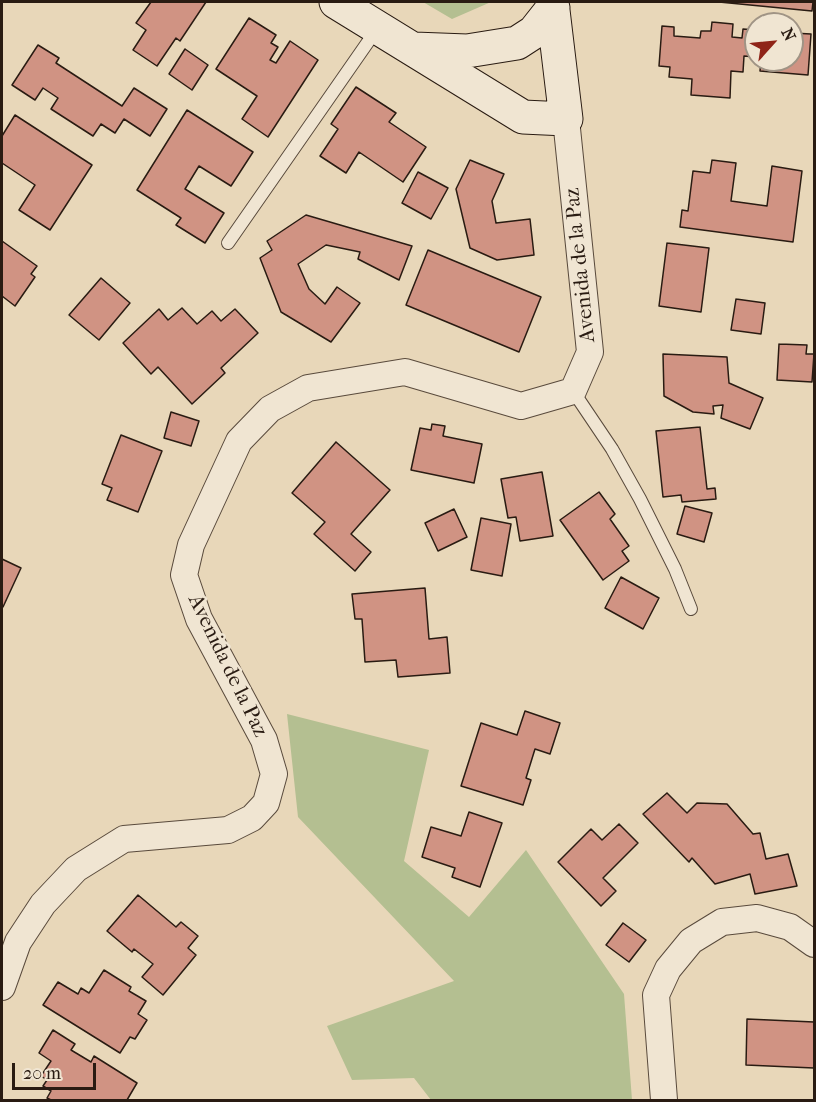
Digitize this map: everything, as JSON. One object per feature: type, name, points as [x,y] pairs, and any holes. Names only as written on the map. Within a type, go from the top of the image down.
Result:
[{"type":"street","points":[[336,2],[524,117],[566,119]]},
{"type":"street","points":[[412,49],[467,51],[517,44],[534,32],[552,5]]},
{"type":"street","name":"Avenida de la Paz","points":[[2,987],[18,942],[43,904],[76,869],[124,839],[228,830],[252,818],[266,803],[274,774],[264,740],[199,619],[184,575],[191,545],[239,441],[270,409],[308,388],[405,372],[521,406],[573,391],[590,352],[552,5]]},
{"type":"street","points":[[664,1101],[656,995],[668,969],[691,941],[722,922],[757,918],[790,927],[814,944]]},
{"type":"lane","points":[[228,243],[377,28]]},
{"type":"lane","points":[[573,391],[612,449],[640,499],[675,569],[691,609]]},
{"type":"green space","points":[[423,2],[491,2],[452,19]]},
{"type":"green space","points":[[287,714],[429,750],[404,861],[469,917],[526,850],[624,994],[632,1100],[431,1100],[414,1078],[352,1080],[327,1026],[454,981],[298,817]]},
{"type":"building","points":[[151,2],[206,2],[180,41],[176,38],[157,66],[133,50],[146,30],[136,23]]},
{"type":"building","points":[[719,2],[813,2],[812,11]]},
{"type":"building","points":[[249,18],[276,35],[271,43],[278,47],[270,60],[276,63],[290,41],[318,60],[268,137],[242,119],[257,96],[216,69]]},
{"type":"building","points":[[712,22],[733,24],[732,37],[742,38],[744,29],[743,72],[731,71],[730,98],[691,95],[692,79],[669,77],[670,67],[659,66],[662,26],[674,27],[674,36],[700,38],[701,31],[711,31]]},
{"type":"building","points":[[804,34],[811,34],[808,75],[772,72],[804,72]]},
{"type":"building","points":[[38,45],[59,58],[56,63],[122,106],[134,88],[167,109],[150,136],[124,119],[115,133],[101,124],[93,136],[51,109],[58,98],[43,88],[35,100],[12,85]]},
{"type":"building","points":[[185,49],[208,65],[192,90],[169,74]]},
{"type":"building","points":[[356,87],[396,113],[389,122],[426,147],[403,182],[359,152],[346,173],[320,156],[338,129],[331,124]]},
{"type":"building","points":[[187,110],[253,152],[231,186],[199,166],[185,189],[224,213],[205,243],[176,225],[181,218],[137,190]]},
{"type":"building","points":[[15,115],[92,165],[50,230],[19,210],[35,185],[2,163],[2,136]]},
{"type":"building","points":[[470,160],[504,174],[492,201],[496,223],[530,219],[534,255],[497,260],[470,248],[456,189]]},
{"type":"building","points":[[712,160],[736,163],[731,201],[767,206],[772,166],[802,171],[793,242],[680,227],[682,210],[688,211],[693,171],[710,173]]},
{"type":"building","points":[[418,172],[448,188],[431,219],[402,203]]},
{"type":"building","points":[[306,215],[412,246],[399,280],[358,259],[360,252],[326,245],[298,264],[309,289],[325,304],[337,287],[360,303],[331,342],[281,312],[260,258],[272,250],[267,241]]},
{"type":"building","points":[[2,241],[37,266],[31,274],[35,277],[15,306],[2,296]]},
{"type":"building","points":[[667,243],[709,248],[701,312],[659,306]]},
{"type":"building","points":[[428,250],[541,297],[519,352],[406,305]]},
{"type":"building","points":[[101,278],[130,303],[99,340],[69,315]]},
{"type":"building","points":[[736,299],[765,303],[761,334],[731,330]]},
{"type":"building","points":[[182,308],[197,324],[212,311],[221,321],[235,309],[258,333],[221,368],[225,373],[192,404],[158,367],[151,374],[123,343],[159,309],[168,320]]},
{"type":"building","points":[[779,344],[807,345],[806,354],[814,354],[812,382],[777,380]]},
{"type":"building","points":[[663,354],[727,357],[729,383],[763,398],[750,429],[721,418],[723,405],[713,406],[714,414],[693,412],[664,396]]},
{"type":"building","points":[[171,412],[199,421],[191,446],[164,438]]},
{"type":"building","points":[[432,424],[445,426],[443,436],[482,444],[474,483],[411,470],[420,428],[431,430]]},
{"type":"building","points":[[700,427],[707,489],[715,488],[716,499],[682,502],[681,495],[663,497],[656,431]]},
{"type":"building","points":[[121,435],[162,451],[138,512],[107,500],[112,488],[102,484]]},
{"type":"building","points":[[336,442],[390,490],[351,534],[371,552],[355,571],[314,534],[325,522],[292,493]]},
{"type":"building","points":[[542,472],[553,536],[520,541],[516,517],[508,518],[501,479]]},
{"type":"building","points":[[599,492],[615,514],[610,519],[629,546],[622,551],[629,561],[603,580],[560,520]]},
{"type":"building","points":[[685,506],[712,513],[704,542],[677,534]]},
{"type":"building","points":[[454,509],[467,537],[438,551],[425,523]]},
{"type":"building","points":[[481,518],[511,524],[502,576],[471,570]]},
{"type":"building","points":[[2,559],[21,568],[3,607],[2,606]]},
{"type":"building","points":[[621,577],[659,598],[643,629],[605,608]]},
{"type":"building","points":[[425,588],[429,639],[447,637],[450,673],[398,677],[396,660],[365,662],[362,619],[355,619],[352,594]]},
{"type":"building","points":[[525,711],[560,723],[550,754],[535,749],[526,778],[531,780],[523,805],[461,786],[481,723],[517,735]]},
{"type":"building","points":[[667,793],[687,813],[697,803],[727,804],[753,834],[760,833],[766,859],[788,854],[797,886],[755,894],[750,874],[715,884],[692,858],[689,862],[643,814]]},
{"type":"building","points":[[469,812],[502,823],[480,887],[452,877],[455,868],[422,857],[431,827],[461,836]]},
{"type":"building","points":[[619,824],[638,843],[603,878],[616,891],[601,906],[558,862],[591,829],[602,840]]},
{"type":"building","points":[[138,895],[176,927],[181,922],[198,936],[188,948],[196,955],[163,995],[142,977],[153,964],[134,949],[132,952],[107,931]]},
{"type":"building","points":[[623,923],[646,940],[629,962],[606,945]]},
{"type":"building","points":[[104,970],[131,987],[129,991],[146,1001],[138,1014],[147,1020],[135,1039],[130,1037],[120,1053],[43,1005],[58,982],[78,994],[81,988],[89,993]]},
{"type":"building","points":[[747,1019],[814,1022],[814,1068],[746,1065]]},
{"type":"building","points":[[53,1030],[75,1044],[71,1050],[91,1062],[94,1056],[137,1083],[127,1100],[51,1100],[47,1098],[51,1091],[43,1086],[47,1080],[41,1076],[51,1061],[39,1053]]}]
